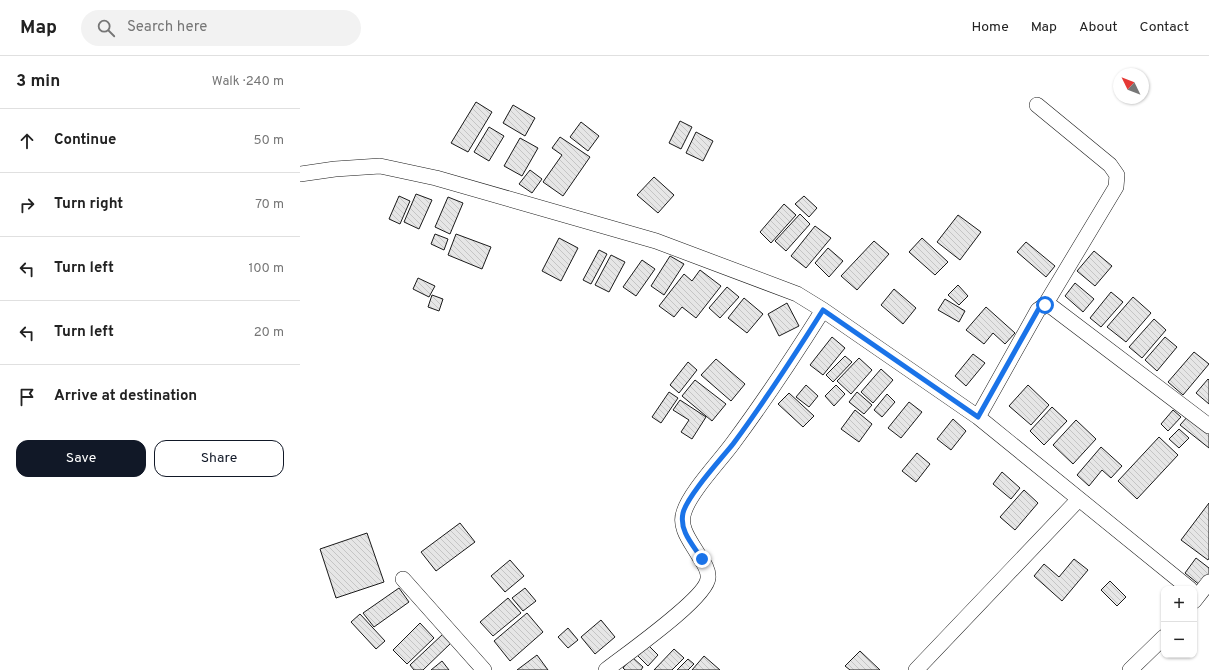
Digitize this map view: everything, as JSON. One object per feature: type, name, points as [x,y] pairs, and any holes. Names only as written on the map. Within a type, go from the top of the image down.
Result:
[{"type":"street","points":[[978,417],[1038,310],[1045,305],[1116,187],[1118,175],[1110,165],[1037,105]]},
{"type":"street","points":[[300,174],[335,169],[380,166],[436,178],[656,241],[797,294],[823,310],[978,417],[1186,586]]},
{"type":"street","points":[[1045,305],[1052,307],[1209,426]]},
{"type":"street","points":[[606,670],[687,606],[702,591],[708,578],[707,569],[686,537],[683,512],[694,494],[732,445],[779,379],[823,310]]},
{"type":"street","points":[[916,670],[1079,499]]},
{"type":"street","points":[[403,579],[484,670]]},
{"type":"street","points":[[1197,595],[1209,582]]},
{"type":"street","points":[[1130,670],[1161,640]]},
{"type":"building","points":[[476,102],[492,112],[468,152],[451,143]]},
{"type":"building","points":[[513,105],[535,118],[525,136],[503,123]]},
{"type":"building","points":[[680,121],[692,127],[681,149],[669,143]]},
{"type":"building","points":[[581,122],[599,136],[588,151],[570,137]]},
{"type":"building","points":[[489,127],[504,136],[489,161],[474,152]]},
{"type":"building","points":[[696,132],[713,141],[703,161],[686,153]]},
{"type":"building","points":[[560,137],[590,157],[563,196],[543,182],[562,155],[552,148]]},
{"type":"building","points":[[520,138],[538,148],[522,176],[504,166]]},
{"type":"building","points":[[530,170],[542,179],[532,193],[519,184]]},
{"type":"building","points":[[654,177],[674,195],[658,213],[637,195]]},
{"type":"building","points":[[416,194],[432,200],[419,229],[404,222]]},
{"type":"building","points":[[399,196],[410,201],[400,224],[389,219]]},
{"type":"building","points":[[804,196],[817,208],[809,217],[795,204]]},
{"type":"building","points":[[448,197],[463,203],[450,234],[435,227]]},
{"type":"building","points":[[784,204],[796,215],[771,243],[760,232]]},
{"type":"building","points":[[800,214],[810,224],[786,251],[775,241]]},
{"type":"building","points":[[958,215],[981,232],[960,260],[937,242]]},
{"type":"building","points":[[815,226],[831,238],[806,268],[791,256]]},
{"type":"building","points":[[435,234],[448,239],[444,250],[431,244]]},
{"type":"building","points":[[456,234],[491,247],[482,269],[448,255]]},
{"type":"building","points":[[559,238],[578,248],[561,281],[542,271]]},
{"type":"building","points":[[922,238],[948,262],[935,275],[909,252]]},
{"type":"building","points":[[874,241],[889,254],[857,290],[841,276]]},
{"type":"building","points":[[1026,242],[1055,266],[1046,277],[1017,252]]},
{"type":"building","points":[[828,248],[843,261],[829,277],[815,263]]},
{"type":"building","points":[[599,250],[607,254],[591,284],[583,280]]},
{"type":"building","points":[[1094,251],[1112,266],[1095,286],[1077,271]]},
{"type":"building","points":[[611,255],[625,262],[609,292],[595,285]]},
{"type":"building","points":[[670,256],[684,264],[664,295],[651,286]]},
{"type":"building","points":[[642,260],[655,269],[636,296],[623,287]]},
{"type":"building","points":[[700,270],[721,286],[696,318],[682,307],[674,317],[659,306],[684,274],[692,281]]},
{"type":"building","points":[[418,278],[435,286],[429,297],[413,289]]},
{"type":"building","points":[[1075,283],[1094,299],[1083,312],[1065,296]]},
{"type":"building","points":[[958,285],[968,296],[959,305],[948,295]]},
{"type":"building","points":[[727,287],[739,297],[720,318],[709,308]]},
{"type":"building","points":[[894,289],[916,308],[903,324],[881,305]]},
{"type":"building","points":[[1111,292],[1123,302],[1101,327],[1090,318]]},
{"type":"building","points":[[432,295],[443,299],[439,311],[428,307]]},
{"type":"building","points":[[1133,297],[1151,313],[1126,342],[1107,327]]},
{"type":"building","points":[[744,298],[763,314],[747,333],[728,318]]},
{"type":"building","points":[[945,299],[965,311],[959,322],[938,310]]},
{"type":"building","points":[[787,303],[799,326],[779,336],[768,314]]},
{"type":"building","points":[[986,307],[1015,333],[1005,344],[993,333],[984,344],[966,330]]},
{"type":"building","points":[[1154,319],[1166,330],[1142,358],[1129,347]]},
{"type":"building","points":[[832,337],[845,348],[823,375],[810,365]]},
{"type":"building","points":[[1165,337],[1177,347],[1157,371],[1145,360]]},
{"type":"building","points":[[1194,352],[1209,364],[1183,395],[1168,382]]},
{"type":"building","points":[[973,354],[985,363],[966,386],[955,376]]},
{"type":"building","points":[[845,356],[852,362],[833,382],[826,375]]},
{"type":"building","points":[[859,358],[872,370],[851,394],[837,381]]},
{"type":"building","points":[[716,359],[745,384],[731,401],[701,375]]},
{"type":"building","points":[[688,362],[697,370],[679,393],[670,385]]},
{"type":"building","points":[[881,369],[893,380],[873,403],[861,392]]},
{"type":"building","points":[[1208,379],[1209,380],[1209,404],[1196,393]]},
{"type":"building","points":[[695,380],[726,404],[712,421],[682,396]]},
{"type":"building","points":[[806,385],[818,396],[809,407],[796,397]]},
{"type":"building","points":[[836,385],[845,394],[834,406],[825,396]]},
{"type":"building","points":[[1028,385],[1049,405],[1031,425],[1009,406]]},
{"type":"building","points":[[669,392],[678,398],[661,423],[652,417]]},
{"type":"building","points":[[857,392],[872,405],[864,414],[849,402]]},
{"type":"building","points":[[789,393],[814,416],[803,427],[778,404]]},
{"type":"building","points":[[887,394],[895,402],[882,417],[874,410]]},
{"type":"building","points":[[680,400],[706,417],[692,439],[681,432],[689,420],[673,410]]},
{"type":"building","points":[[909,402],[922,412],[901,438],[888,428]]},
{"type":"building","points":[[1052,407],[1067,421],[1044,445],[1030,431]]},
{"type":"building","points":[[855,410],[872,424],[859,442],[841,429]]},
{"type":"building","points":[[1173,410],[1181,417],[1168,431],[1161,424]]},
{"type":"building","points":[[1189,415],[1209,432],[1209,448],[1180,425]]},
{"type":"building","points":[[953,419],[966,431],[951,450],[937,439]]},
{"type":"building","points":[[1076,420],[1096,439],[1073,464],[1053,445]]},
{"type":"building","points":[[1179,429],[1189,438],[1179,448],[1169,439]]},
{"type":"building","points":[[1159,437],[1178,455],[1137,499],[1118,481]]},
{"type":"building","points":[[1101,447],[1122,466],[1111,478],[1102,470],[1089,486],[1077,475]]},
{"type":"building","points":[[917,453],[930,464],[916,482],[902,471]]},
{"type":"building","points":[[1002,472],[1020,488],[1011,499],[993,484]]},
{"type":"building","points":[[1024,490],[1038,503],[1015,530],[1000,517]]},
{"type":"building","points":[[1209,503],[1209,558],[1208,560],[1181,540]]},
{"type":"building","points":[[460,523],[475,542],[436,571],[421,552]]},
{"type":"building","points":[[367,533],[384,582],[336,598],[320,549]]},
{"type":"building","points":[[1196,558],[1209,568],[1209,575],[1201,586],[1185,573]]},
{"type":"building","points":[[1074,559],[1088,570],[1062,601],[1034,576],[1044,564],[1059,577]]},
{"type":"building","points":[[510,560],[524,576],[505,592],[491,576]]},
{"type":"building","points":[[1110,581],[1126,597],[1117,606],[1101,590]]},
{"type":"building","points":[[399,588],[409,602],[374,627],[363,613]]},
{"type":"building","points":[[525,588],[536,601],[523,611],[512,598]]},
{"type":"building","points":[[508,598],[521,613],[493,636],[480,622]]},
{"type":"building","points":[[527,613],[543,632],[510,661],[494,641]]},
{"type":"building","points":[[360,614],[385,641],[376,649],[351,622]]},
{"type":"building","points":[[601,620],[615,637],[595,654],[581,637]]},
{"type":"building","points":[[420,623],[434,638],[407,664],[393,650]]},
{"type":"building","points":[[568,628],[578,640],[568,648],[558,637]]},
{"type":"building","points":[[443,634],[451,643],[423,670],[414,670],[410,665]]},
{"type":"building","points":[[645,642],[658,655],[648,666],[635,653]]},
{"type":"building","points":[[674,649],[684,658],[672,670],[654,670]]},
{"type":"building","points":[[860,651],[880,670],[850,670],[845,666]]},
{"type":"building","points":[[537,655],[548,670],[517,670]]},
{"type":"building","points":[[704,656],[720,670],[692,670]]},
{"type":"building","points":[[632,657],[643,667],[641,670],[625,670],[623,668]]},
{"type":"building","points":[[688,659],[694,664],[688,670],[677,670]]},
{"type":"building","points":[[442,661],[449,670],[431,670]]},
{"type":"route","points":[[702,559],[686,537],[683,512],[694,494],[732,445],[779,379],[823,310],[978,417],[1038,310],[1045,305]]}]
